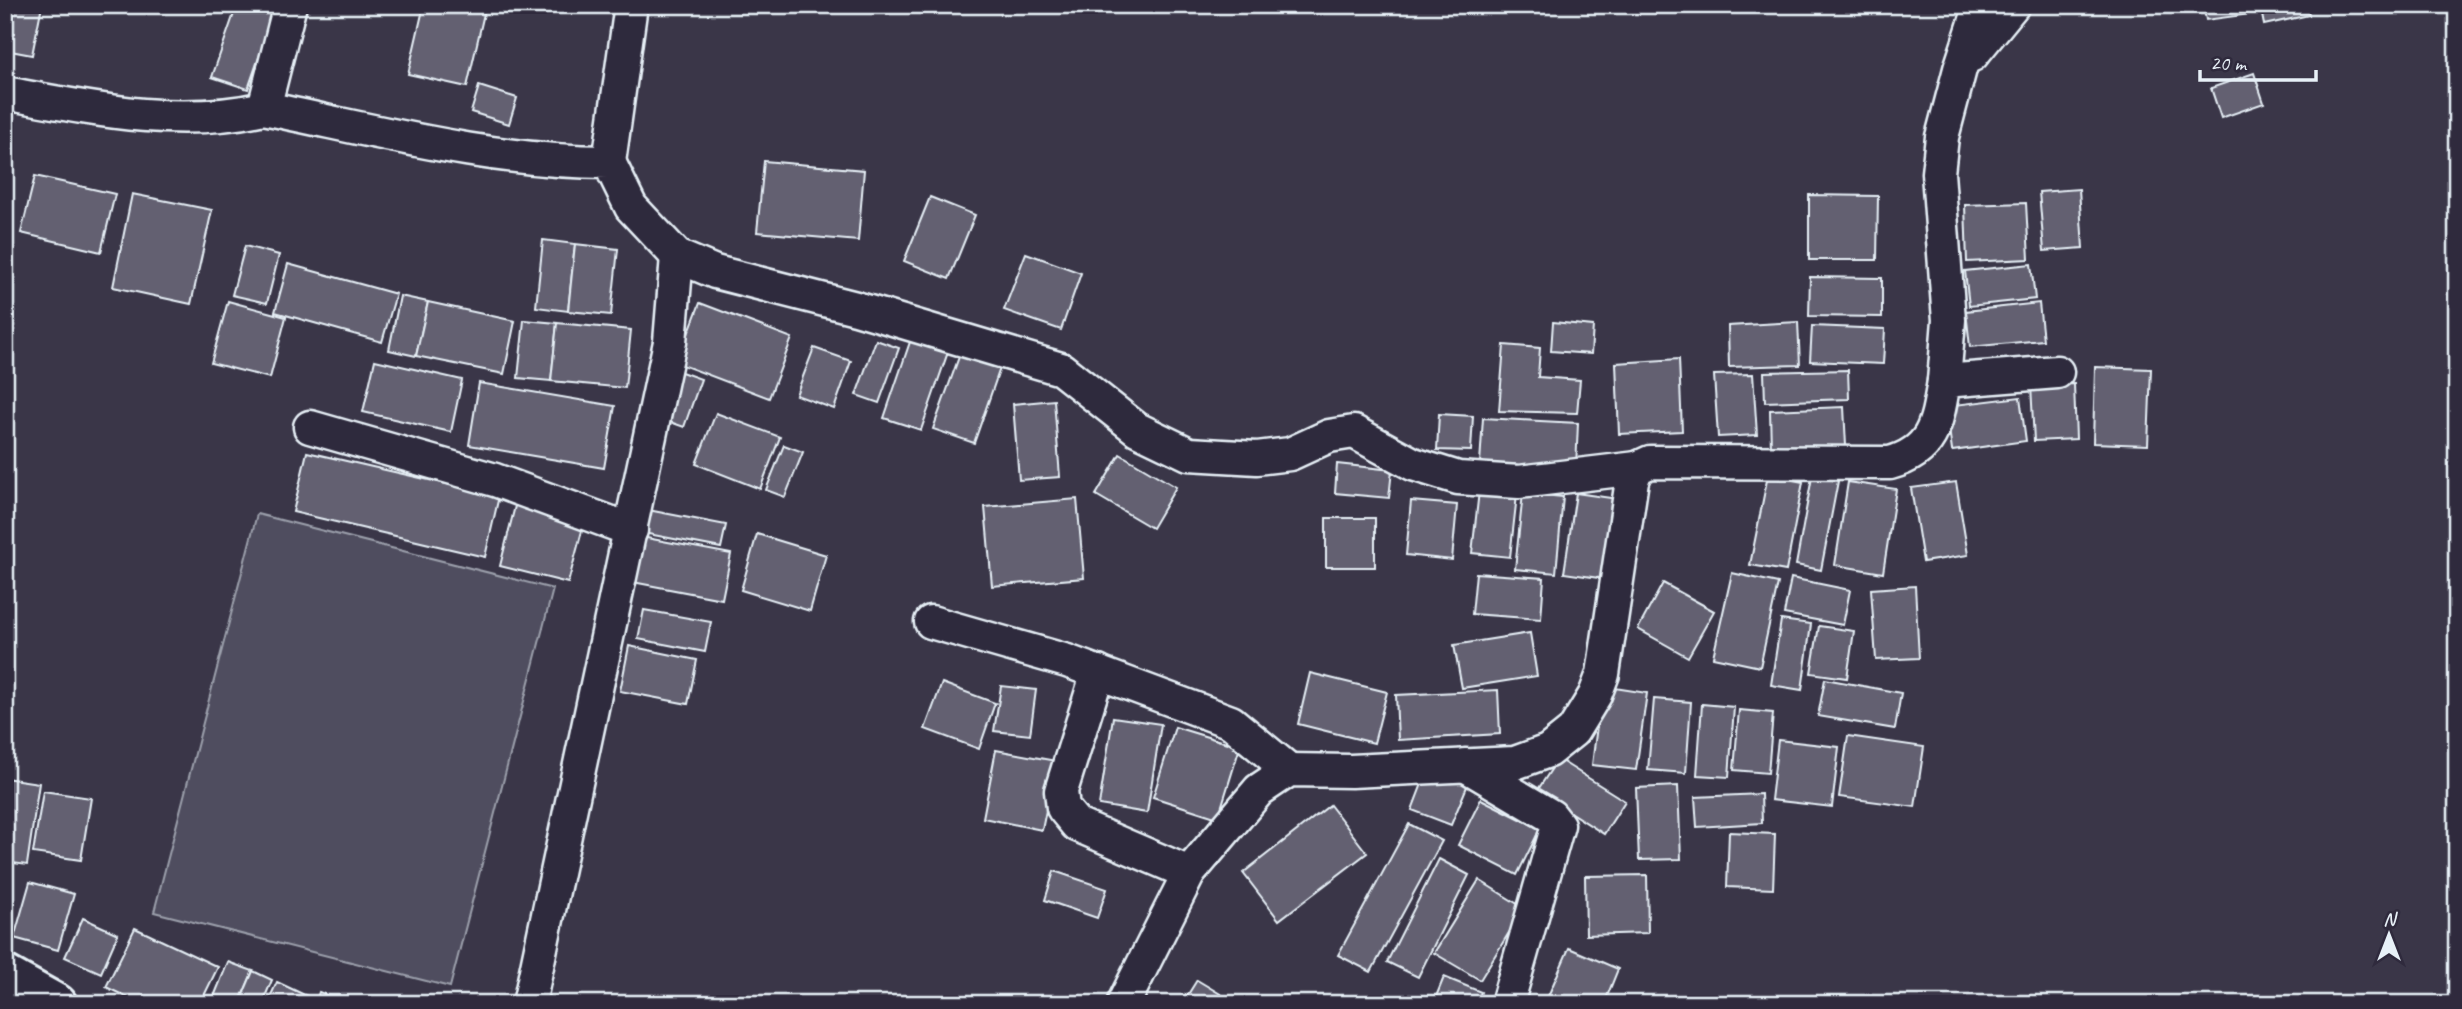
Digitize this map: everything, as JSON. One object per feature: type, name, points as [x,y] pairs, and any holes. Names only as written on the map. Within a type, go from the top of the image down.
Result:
[{"type":"main road","points":[[5,975],[57,1004]]},
{"type":"street","points":[[264,108],[290,5]]},
{"type":"street","points":[[631,5],[609,162],[631,207],[677,257],[715,272],[856,308],[1061,369],[1137,429],[1189,454],[1257,458],[1290,454],[1329,436],[1354,432],[1413,464],[1458,478],[1519,482],[1637,468],[1650,462],[1890,463],[1921,450],[1928,438],[1944,381],[1950,320],[1938,173],[1942,137],[1981,5]]},
{"type":"street","points":[[1960,69],[2013,5]]},
{"type":"street","points":[[5,93],[137,116],[229,116],[264,108],[461,147],[561,162],[609,162]]},
{"type":"street","points":[[530,1004],[670,342],[677,257]]},
{"type":"street","points":[[1944,381],[2057,372]]},
{"type":"street","points":[[310,427],[495,480],[631,530]]},
{"type":"street","points":[[1123,1004],[1189,873],[1259,790],[1289,770],[1352,771],[1515,763],[1548,751],[1573,731],[1595,695],[1603,674],[1632,480],[1637,468]]},
{"type":"street","points":[[932,622],[1098,672],[1231,722],[1289,770]]},
{"type":"street","points":[[1098,672],[1061,791],[1063,808],[1077,825],[1189,873]]},
{"type":"street","points":[[1465,765],[1551,816],[1558,825],[1507,1004]]},
{"type":"shaded area","points":[[257,514],[553,589],[450,987],[154,912]]},
{"type":"building","points":[[5,5],[42,5],[32,55],[5,50]]},
{"type":"building","points":[[237,5],[277,5],[248,89],[212,77]]},
{"type":"building","points":[[424,5],[466,5],[485,9],[467,87],[408,74]]},
{"type":"building","points":[[2203,5],[2250,5],[2251,14],[2206,20]]},
{"type":"building","points":[[2260,5],[2307,5],[2309,15],[2264,25]]},
{"type":"building","points":[[2254,73],[2264,103],[2221,118],[2211,88]]},
{"type":"building","points":[[479,86],[517,98],[509,124],[471,112]]},
{"type":"building","points":[[764,161],[864,170],[858,241],[757,232]]},
{"type":"building","points":[[35,176],[115,194],[101,252],[21,233]]},
{"type":"building","points":[[2079,189],[2083,248],[2044,251],[2039,192]]},
{"type":"building","points":[[132,194],[212,210],[191,304],[113,287]]},
{"type":"building","points":[[1809,195],[1878,196],[1877,260],[1809,260]]},
{"type":"building","points":[[930,197],[975,215],[949,279],[904,261]]},
{"type":"building","points":[[2026,203],[2029,259],[1967,262],[1965,205]]},
{"type":"building","points":[[543,240],[575,244],[568,311],[536,307]]},
{"type":"building","points":[[575,244],[618,249],[611,315],[568,311]]},
{"type":"building","points":[[245,246],[279,255],[267,303],[232,295]]},
{"type":"building","points":[[1026,253],[1081,273],[1061,330],[1004,310]]},
{"type":"building","points":[[288,264],[396,294],[382,342],[275,312]]},
{"type":"building","points":[[2031,264],[2035,299],[1969,306],[1965,271]]},
{"type":"building","points":[[1810,277],[1882,278],[1882,317],[1809,316]]},
{"type":"building","points":[[400,296],[428,302],[416,356],[389,350]]},
{"type":"building","points":[[228,301],[286,317],[270,378],[211,363]]},
{"type":"building","points":[[428,302],[515,321],[504,374],[416,356]]},
{"type":"building","points":[[700,303],[792,338],[769,398],[677,363]]},
{"type":"building","points":[[2039,303],[2043,340],[1970,347],[1966,311]]},
{"type":"building","points":[[524,320],[557,323],[551,381],[518,378]]},
{"type":"building","points":[[1553,322],[1593,326],[1591,354],[1551,351]]},
{"type":"building","points":[[1798,322],[1800,365],[1729,367],[1728,326]]},
{"type":"building","points":[[557,323],[631,330],[625,388],[551,381]]},
{"type":"building","points":[[1812,326],[1885,329],[1883,364],[1810,361]]},
{"type":"building","points":[[912,336],[949,349],[921,430],[884,418]]},
{"type":"building","points":[[876,340],[899,348],[879,403],[856,395]]},
{"type":"building","points":[[1504,345],[1540,348],[1538,377],[1580,380],[1577,413],[1499,411]]},
{"type":"building","points":[[814,348],[851,361],[834,409],[796,395]]},
{"type":"building","points":[[960,354],[1000,368],[974,443],[933,429]]},
{"type":"building","points":[[1679,359],[1682,431],[1619,434],[1616,363]]},
{"type":"building","points":[[375,360],[462,380],[451,432],[363,412]]},
{"type":"building","points":[[2095,367],[2151,369],[2148,445],[2093,443]]},
{"type":"building","points":[[673,369],[701,379],[684,427],[656,417]]},
{"type":"building","points":[[1848,370],[1849,399],[1765,402],[1764,372]]},
{"type":"building","points":[[1753,374],[1757,435],[1718,437],[1714,375]]},
{"type":"building","points":[[479,383],[615,406],[604,468],[469,445]]},
{"type":"building","points":[[2074,384],[2076,439],[2034,441],[2031,385]]},
{"type":"building","points":[[2020,397],[2026,441],[1952,451],[1946,406]]},
{"type":"building","points":[[1054,400],[1060,477],[1019,480],[1013,404]]},
{"type":"building","points":[[1844,407],[1846,446],[1771,449],[1770,410]]},
{"type":"building","points":[[716,413],[780,437],[760,489],[696,464]]},
{"type":"building","points":[[1439,414],[1473,416],[1471,451],[1437,450]]},
{"type":"building","points":[[1483,418],[1578,423],[1576,468],[1480,463]]},
{"type":"building","points":[[784,445],[803,452],[785,497],[766,490]]},
{"type":"building","points":[[307,452],[499,496],[485,557],[293,512]]},
{"type":"building","points":[[1120,454],[1176,487],[1152,528],[1096,495]]},
{"type":"building","points":[[1337,464],[1392,470],[1389,498],[1335,493]]},
{"type":"building","points":[[1768,475],[1803,482],[1786,571],[1750,565]]},
{"type":"building","points":[[1812,477],[1838,481],[1821,570],[1796,565]]},
{"type":"building","points":[[1848,482],[1896,489],[1883,573],[1835,565]]},
{"type":"building","points":[[1956,482],[1968,555],[1923,562],[1911,488]]},
{"type":"building","points":[[1479,491],[1517,495],[1510,557],[1472,553]]},
{"type":"building","points":[[1523,493],[1563,497],[1556,573],[1515,569]]},
{"type":"building","points":[[1576,493],[1625,500],[1613,580],[1564,573]]},
{"type":"building","points":[[517,498],[586,516],[568,583],[500,566]]},
{"type":"building","points":[[1077,499],[1084,578],[992,586],[985,507]]},
{"type":"building","points":[[1411,501],[1457,505],[1452,560],[1406,555]]},
{"type":"building","points":[[648,510],[726,525],[721,548],[643,533]]},
{"type":"building","points":[[1326,518],[1375,518],[1375,567],[1326,567]]},
{"type":"building","points":[[757,534],[826,555],[810,611],[741,590]]},
{"type":"building","points":[[631,535],[731,554],[722,599],[622,580]]},
{"type":"building","points":[[1476,573],[1544,578],[1541,619],[1472,614]]},
{"type":"building","points":[[1732,573],[1778,583],[1760,667],[1713,657]]},
{"type":"building","points":[[1791,578],[1850,590],[1843,625],[1784,614]]},
{"type":"building","points":[[1663,583],[1714,611],[1688,657],[1638,629]]},
{"type":"building","points":[[1915,586],[1919,658],[1876,660],[1871,589]]},
{"type":"building","points":[[644,610],[711,622],[705,652],[638,639]]},
{"type":"building","points":[[1781,620],[1811,624],[1802,690],[1771,685]]},
{"type":"building","points":[[1819,626],[1854,631],[1847,678],[1811,673]]},
{"type":"building","points":[[1530,633],[1537,676],[1462,688],[1454,645]]},
{"type":"building","points":[[629,646],[697,660],[688,704],[620,691]]},
{"type":"building","points":[[1310,673],[1387,692],[1374,743],[1298,724]]},
{"type":"building","points":[[1825,679],[1901,693],[1895,729],[1818,716]]},
{"type":"building","points":[[942,683],[995,703],[979,749],[925,729]]},
{"type":"building","points":[[1001,686],[1036,690],[1030,735],[994,731]]},
{"type":"building","points":[[1602,686],[1647,693],[1636,770],[1592,765]]},
{"type":"building","points":[[1498,690],[1500,734],[1398,740],[1396,695]]},
{"type":"building","points":[[1654,699],[1691,702],[1686,773],[1648,770]]},
{"type":"building","points":[[1702,704],[1734,707],[1729,777],[1697,775]]},
{"type":"building","points":[[1739,710],[1773,713],[1768,773],[1734,770]]},
{"type":"building","points":[[1113,717],[1161,724],[1147,813],[1099,805]]},
{"type":"building","points":[[1175,727],[1240,747],[1218,818],[1153,797]]},
{"type":"building","points":[[1848,736],[1924,747],[1915,807],[1839,797]]},
{"type":"building","points":[[1778,740],[1839,747],[1832,807],[1771,800]]},
{"type":"building","points":[[996,750],[1056,761],[1042,830],[983,818]]},
{"type":"building","points":[[1558,759],[1625,801],[1604,834],[1537,791]]},
{"type":"building","points":[[1428,768],[1468,784],[1451,825],[1412,810]]},
{"type":"building","points":[[5,778],[39,783],[27,865],[5,862]]},
{"type":"building","points":[[1678,786],[1681,859],[1639,860],[1636,788]]},
{"type":"building","points":[[43,791],[91,798],[81,860],[33,853]]},
{"type":"building","points":[[1761,794],[1762,823],[1697,827],[1695,797]]},
{"type":"building","points":[[1481,799],[1540,829],[1517,875],[1458,845]]},
{"type":"building","points":[[1330,805],[1367,853],[1279,920],[1243,873]]},
{"type":"building","points":[[1409,824],[1442,841],[1371,972],[1338,955]]},
{"type":"building","points":[[1729,832],[1775,834],[1773,889],[1727,887]]},
{"type":"building","points":[[1439,859],[1469,875],[1418,977],[1387,962]]},
{"type":"building","points":[[1054,871],[1107,889],[1097,918],[1045,900]]},
{"type":"building","points":[[1647,875],[1648,933],[1586,935],[1585,876]]},
{"type":"building","points":[[1479,880],[1524,908],[1480,980],[1434,953]]},
{"type":"building","points":[[30,882],[74,894],[58,950],[14,938]]},
{"type":"building","points":[[83,918],[118,934],[101,973],[65,957]]},
{"type":"building","points":[[135,928],[218,967],[200,1004],[141,1004],[106,987]]},
{"type":"building","points":[[1569,948],[1618,969],[1604,1004],[1545,1003]]},
{"type":"building","points":[[228,962],[253,971],[239,1004],[211,1004]]},
{"type":"building","points":[[253,971],[272,980],[262,1004],[239,1004]]},
{"type":"building","points":[[1444,977],[1481,992],[1477,1004],[1433,1004]]},
{"type":"building","points":[[1197,980],[1237,1004],[1182,1004]]},
{"type":"building","points":[[277,982],[309,997],[306,1004],[267,1004]]},
{"type":"building","points":[[319,992],[348,1004],[315,1004]]}]
